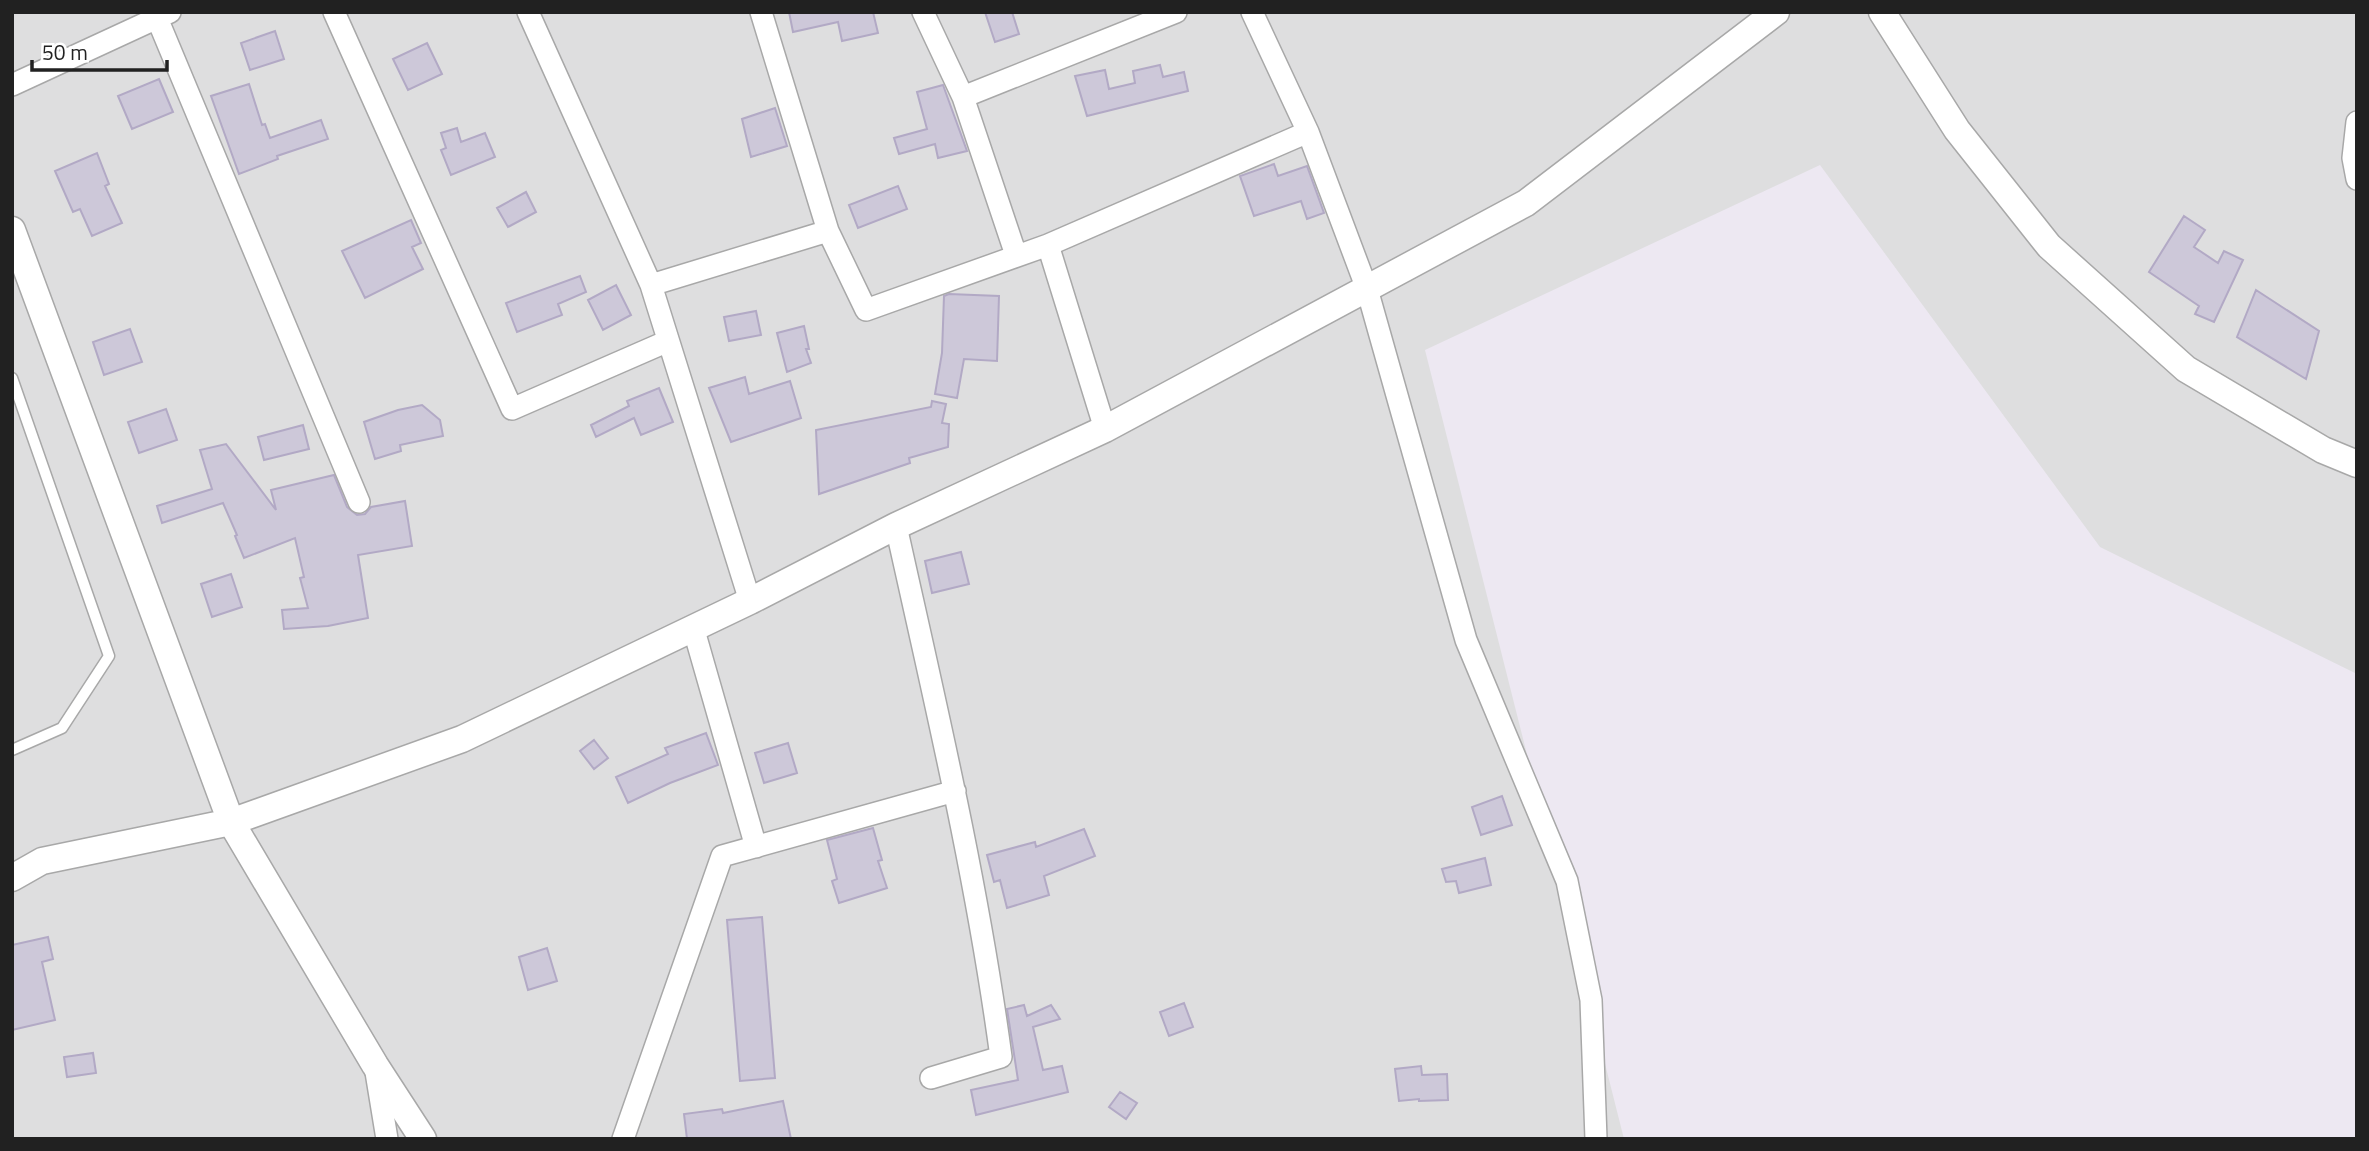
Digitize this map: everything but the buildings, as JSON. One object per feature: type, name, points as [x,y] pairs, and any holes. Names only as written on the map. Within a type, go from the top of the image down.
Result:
[{"type":"street","points":[[334,12],[512,409],[668,341]]},
{"type":"street","points":[[528,12],[651,285],[750,601]]},
{"type":"street","points":[[761,12],[828,231],[866,310],[1048,245],[1308,132]]},
{"type":"street","points":[[923,12],[963,97],[1016,255]]},
{"type":"street","points":[[963,97],[1176,12]]},
{"type":"street","points":[[1252,12],[1308,132],[1367,289],[1466,640],[1567,881],[1591,1000],[1596,1139]]},
{"type":"street","points":[[12,878],[42,862],[231,822],[462,739],[750,601],[896,526],[1105,429],[1526,204],[1776,12]]},
{"type":"street","points":[[1882,12],[1957,130],[2049,246],[2186,369],[2323,450],[2357,464]]},
{"type":"street","points":[[12,85],[163,15],[359,502]]},
{"type":"street","points":[[2357,122],[2353,158],[2357,179]]},
{"type":"street","points":[[12,230],[231,822],[375,1065],[423,1139]]},
{"type":"street","points":[[651,285],[828,231]]},
{"type":"street","points":[[1048,245],[1105,429]]},
{"type":"street","points":[[896,526],[955,791],[994,1000],[1001,1057],[931,1078]]},
{"type":"street","points":[[693,627],[756,847]]},
{"type":"street","points":[[623,1139],[722,856],[955,791]]},
{"type":"street","points":[[375,1065],[387,1139]]},
{"type":"lane","points":[[12,378],[110,656],[62,727],[12,750]]},
{"type":"shaded area","points":[[12,12],[2357,12],[2357,674],[2100,547],[1820,165],[1425,350],[1624,1139],[12,1139]]}]
